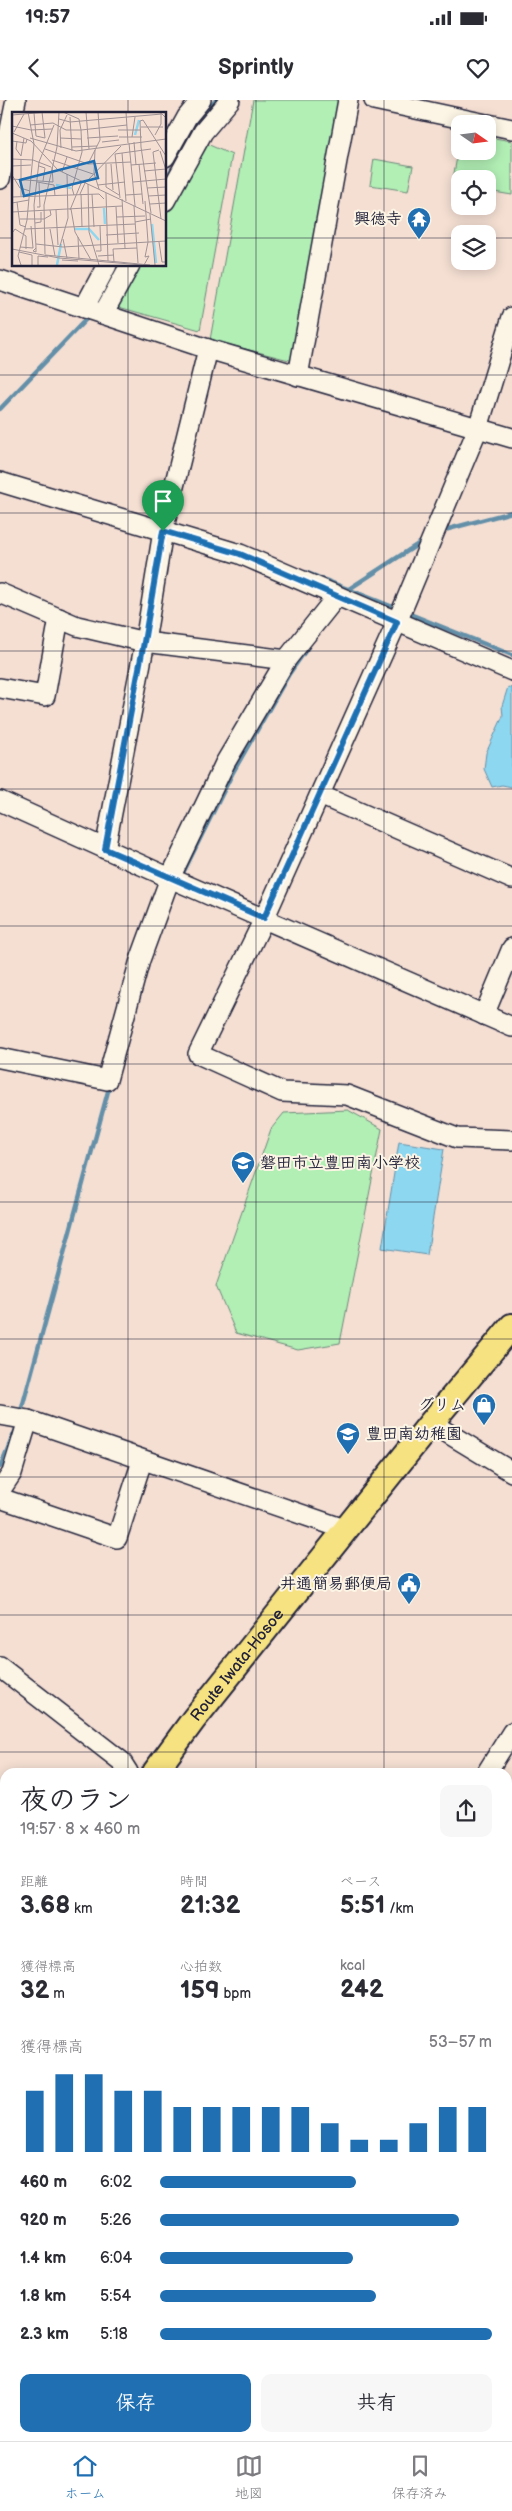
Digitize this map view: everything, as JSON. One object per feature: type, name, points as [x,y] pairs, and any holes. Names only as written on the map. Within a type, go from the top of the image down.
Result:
[{"type":"main road","name":"Route Iwata-Hosoe","points":[[158,1768],[194,1719],[431,1423],[512,1326]]},
{"type":"street","points":[[166,155],[187,117],[201,100]]},
{"type":"street","points":[[166,198],[203,132],[230,100]]},
{"type":"street","points":[[298,376],[348,100]]},
{"type":"street","points":[[374,100],[451,116]]},
{"type":"street","points":[[0,179],[12,120]]},
{"type":"street","points":[[496,126],[512,129]]},
{"type":"street","points":[[84,308],[106,266]]},
{"type":"street","points":[[103,314],[129,266]]},
{"type":"street","points":[[0,280],[208,349],[512,438]]},
{"type":"street","points":[[512,316],[478,428],[397,622],[264,918],[198,1054],[282,1092],[347,1095],[458,1138],[512,1140]]},
{"type":"street","points":[[105,849],[163,531],[208,349]]},
{"type":"street","points":[[0,482],[240,554],[512,671]]},
{"type":"street","points":[[0,593],[77,626],[144,642],[286,660]]},
{"type":"street","points":[[0,1058],[107,1080],[140,960],[170,878],[225,763],[286,660],[336,596]]},
{"type":"street","points":[[0,688],[45,696],[59,618]]},
{"type":"street","points":[[320,795],[512,879]]},
{"type":"street","points":[[0,801],[170,878],[512,1027]]},
{"type":"street","points":[[484,1015],[512,948]]},
{"type":"street","points":[[0,1415],[28,1420],[142,1461],[347,1530]]},
{"type":"street","points":[[0,1491],[12,1473],[28,1420]]},
{"type":"street","points":[[431,1423],[512,1472]]},
{"type":"street","points":[[0,1498],[117,1538],[142,1461]]},
{"type":"street","points":[[0,1666],[121,1761],[125,1768]]},
{"type":"street","points":[[489,1768],[512,1732]]},
{"type":"green space","points":[[253,100],[348,100],[301,363],[210,340]]},
{"type":"green space","points":[[496,138],[512,141],[512,195],[496,192],[496,170],[455,170],[456,160],[496,160]]},
{"type":"green space","points":[[198,140],[232,155],[200,330],[108,304],[129,266],[166,266],[166,199]]},
{"type":"green space","points":[[374,159],[413,166],[408,191],[370,185]]},
{"type":"green space","points":[[348,1110],[382,1129],[340,1343],[298,1350],[236,1333],[216,1286],[271,1129],[284,1113]]},
{"type":"water","points":[[508,687],[512,688],[512,787],[502,785],[492,787],[484,769],[486,753],[503,716],[502,706]]},
{"type":"water","points":[[399,1142],[444,1149],[427,1255],[382,1248]]},
{"type":"waterway","points":[[194,129],[216,100]]},
{"type":"waterway","points":[[166,179],[172,169]]},
{"type":"waterway","points":[[95,307],[118,266]]},
{"type":"waterway","points":[[0,409],[91,314]]},
{"type":"waterway","points":[[441,531],[512,512]]},
{"type":"waterway","points":[[345,594],[349,589],[423,541]]},
{"type":"waterway","points":[[305,572],[398,609]]},
{"type":"waterway","points":[[405,612],[512,655]]},
{"type":"waterway","points":[[181,877],[232,774],[289,674],[308,647]]},
{"type":"waterway","points":[[20,1415],[110,1084]]},
{"type":"waterway","points":[[0,1467],[16,1429]]},
{"type":"place","name":"興徳寺","points":[[419,240]]},
{"type":"place","name":"磐田市立豊田南小学校","points":[[243,1184]]},
{"type":"place","name":"グリム","points":[[484,1426]]},
{"type":"place","name":"豊田南幼稚園","points":[[348,1455]]},
{"type":"place","name":"井通簡易郵便局","points":[[409,1605]]},
{"type":"route","points":[[163,531],[240,554],[397,622],[264,918],[105,849],[163,531]]}]
